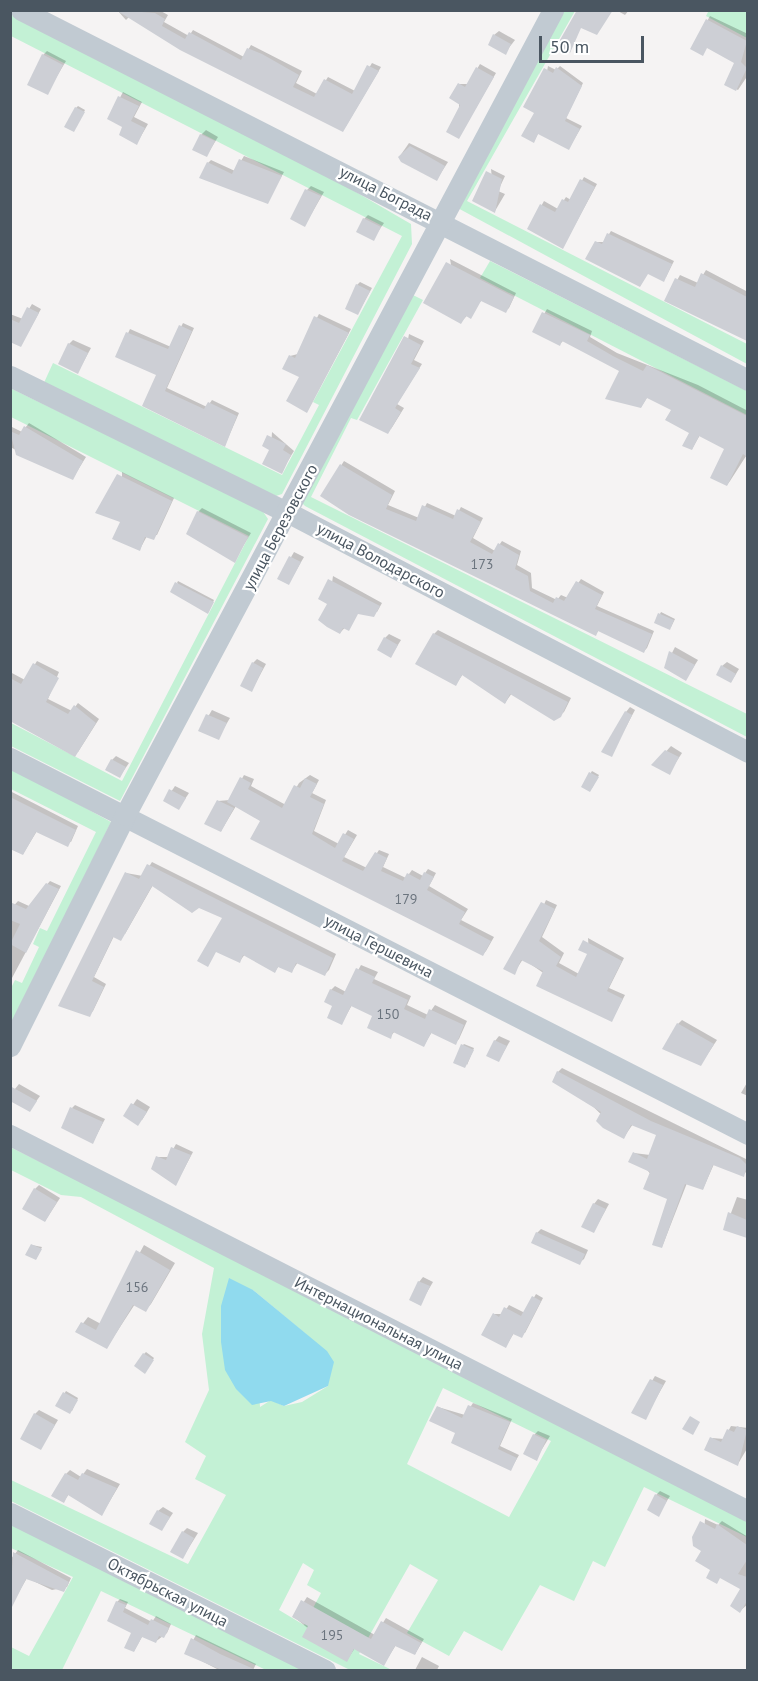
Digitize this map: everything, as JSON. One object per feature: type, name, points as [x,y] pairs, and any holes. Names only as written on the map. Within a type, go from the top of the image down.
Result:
[{"type":"street","name":"улица Бограда","points":[[21,10],[440,220],[747,381]]},
{"type":"street","name":"улица Березовского","points":[[10,1046],[124,815],[289,513],[440,220],[553,10]]},
{"type":"street","name":"улица Володарского","points":[[10,376],[289,513],[747,752]]},
{"type":"street","name":"улица Гершевича","points":[[10,758],[747,1134]]},
{"type":"street","name":"Интернациональная улица","points":[[10,1136],[747,1511]]},
{"type":"street","name":"Октябрьская улица","points":[[10,1513],[325,1671]]},
{"type":"green space","points":[[709,10],[747,11],[747,38],[706,16]]},
{"type":"green space","points":[[561,11],[575,11],[467,201],[747,344],[747,364],[454,206]]},
{"type":"green space","points":[[10,14],[287,152],[411,224],[412,244],[282,494],[276,496],[42,387],[53,363],[282,475],[319,405],[313,402],[402,236],[11,36]]},
{"type":"green space","points":[[490,261],[747,391],[747,415],[480,278]]},
{"type":"green space","points":[[413,295],[423,300],[357,420],[351,418],[311,497],[747,714],[747,737],[301,502]]},
{"type":"green space","points":[[10,388],[262,510],[268,519],[120,801],[11,746],[11,723],[122,781],[249,536],[11,417]]},
{"type":"green space","points":[[11,767],[111,822],[11,1027],[11,988],[15,980],[22,983],[39,947],[33,944],[40,928],[47,931],[96,832],[11,789]]},
{"type":"green space","points":[[10,1147],[747,1511],[747,1537],[644,1487],[605,1567],[593,1561],[574,1601],[540,1585],[502,1651],[464,1631],[449,1656],[407,1633],[438,1580],[410,1564],[359,1654],[392,1670],[350,1670],[11,1501],[11,1480],[188,1564],[226,1495],[195,1479],[206,1456],[185,1442],[209,1390],[202,1334],[214,1268],[81,1197],[61,1195],[11,1170]],"holes":[[[253,1290],[307,1335],[328,1386],[302,1402],[284,1406],[271,1400],[260,1407]],[[443,1388],[551,1441],[509,1517],[407,1464]],[[303,1563],[314,1570],[307,1585],[321,1593],[304,1625],[279,1610]]]},
{"type":"green space","points":[[10,1524],[306,1670],[266,1670],[101,1591],[62,1670],[11,1670],[11,1647],[29,1656],[73,1577],[11,1548]]},
{"type":"water","points":[[229,1278],[253,1290],[327,1351],[334,1362],[328,1386],[284,1406],[271,1401],[252,1405],[236,1389],[225,1370],[221,1342],[221,1306]]},
{"type":"building","points":[[116,10],[155,13],[165,19],[162,26],[185,39],[189,32],[241,60],[247,48],[262,54],[299,75],[293,87],[314,97],[324,79],[352,94],[367,65],[379,71],[343,132],[180,50]]},
{"type":"building","points":[[577,10],[613,10],[597,35],[581,28],[570,53],[556,47]]},
{"type":"building","points":[[706,19],[747,41],[741,62],[747,68],[736,91],[724,85],[734,63],[707,48],[703,56],[690,49]]},
{"type":"building","points":[[493,34],[511,44],[506,55],[488,45]]},
{"type":"building","points":[[42,54],[63,65],[48,95],[27,85]]},
{"type":"building","points":[[476,67],[494,77],[459,139],[446,132],[460,105],[449,98],[458,83],[465,87]]},
{"type":"building","points":[[556,67],[582,86],[565,121],[580,129],[569,150],[538,134],[534,143],[521,136],[534,113],[523,107],[544,68],[553,73]]},
{"type":"building","points":[[118,96],[139,106],[131,121],[145,128],[137,145],[119,135],[122,127],[107,119]]},
{"type":"building","points":[[75,107],[85,112],[74,132],[64,127]]},
{"type":"building","points":[[200,134],[215,141],[207,157],[192,150]]},
{"type":"building","points":[[410,146],[445,166],[437,181],[401,162],[398,157]]},
{"type":"building","points":[[239,159],[282,176],[268,204],[199,178],[207,162],[232,174]]},
{"type":"building","points":[[486,171],[502,179],[495,213],[472,201]]},
{"type":"building","points":[[580,179],[595,187],[563,249],[527,229],[540,204],[555,212],[562,199],[568,202]]},
{"type":"building","points":[[305,189],[321,196],[305,227],[290,219]]},
{"type":"building","points":[[363,218],[381,227],[374,241],[356,232]]},
{"type":"building","points":[[607,233],[672,264],[664,282],[648,274],[640,287],[585,259],[595,241],[602,244]]},
{"type":"building","points":[[446,262],[514,297],[506,313],[481,301],[471,319],[466,316],[461,324],[423,303]]},
{"type":"building","points":[[701,273],[747,297],[747,341],[664,301],[675,278],[695,287]]},
{"type":"building","points":[[356,284],[370,291],[358,315],[345,309]]},
{"type":"building","points":[[27,307],[39,313],[21,347],[10,342],[10,319],[19,323]]},
{"type":"building","points":[[542,312],[590,335],[587,341],[613,356],[643,371],[647,365],[747,416],[747,457],[743,454],[727,486],[710,478],[724,449],[699,436],[692,450],[682,446],[689,433],[665,420],[671,410],[647,398],[641,408],[605,399],[619,371],[562,341],[560,346],[532,332]]},
{"type":"building","points":[[314,316],[349,333],[307,413],[286,401],[299,377],[282,369],[289,355],[295,358]]},
{"type":"building","points":[[179,325],[192,331],[165,391],[204,409],[208,402],[237,416],[225,447],[142,406],[156,375],[115,357],[126,332],[168,349]]},
{"type":"building","points":[[404,336],[421,345],[411,364],[420,368],[395,408],[401,412],[388,434],[359,420]]},
{"type":"building","points":[[68,343],[88,353],[78,374],[58,364]]},
{"type":"building","points":[[24,426],[83,461],[73,480],[16,455],[10,431],[19,435]]},
{"type":"building","points":[[267,435],[286,444],[283,450],[291,455],[282,474],[262,464],[269,450],[262,446]]},
{"type":"building","points":[[340,464],[392,495],[386,509],[416,521],[422,505],[453,519],[457,509],[481,522],[470,542],[492,554],[498,543],[519,555],[515,569],[528,576],[530,591],[553,603],[556,597],[564,601],[576,581],[602,595],[595,609],[652,634],[644,653],[598,631],[596,636],[349,515],[320,496]]},
{"type":"building","points":[[117,474],[172,501],[154,540],[145,537],[140,551],[112,539],[120,522],[95,513]]},
{"type":"building","points":[[197,511],[248,537],[235,563],[186,534]]},
{"type":"building","points":[[289,556],[301,562],[289,585],[277,579]]},
{"type":"building","points":[[328,579],[380,606],[374,617],[358,614],[349,631],[343,628],[340,634],[318,620],[327,604],[318,599]]},
{"type":"building","points":[[175,582],[214,602],[208,614],[170,592]]},
{"type":"building","points":[[658,613],[674,620],[670,630],[654,623]]},
{"type":"building","points":[[433,633],[568,702],[561,717],[554,721],[510,694],[505,704],[462,675],[456,686],[415,664]]},
{"type":"building","points":[[384,637],[398,645],[391,658],[377,650]]},
{"type":"building","points":[[669,651],[695,665],[686,681],[664,668]]},
{"type":"building","points":[[252,662],[263,668],[252,692],[240,686]]},
{"type":"building","points":[[33,663],[59,678],[46,702],[68,714],[74,705],[96,723],[75,757],[10,721],[10,678],[21,684]]},
{"type":"building","points":[[721,665],[736,674],[731,683],[716,675]]},
{"type":"building","points":[[625,711],[632,715],[612,757],[601,752]]},
{"type":"building","points":[[206,714],[227,723],[219,740],[198,731]]},
{"type":"building","points":[[665,750],[679,757],[670,775],[651,765]]},
{"type":"building","points":[[111,759],[126,767],[120,778],[105,770]]},
{"type":"building","points":[[589,772],[599,777],[590,792],[581,787]]},
{"type":"building","points":[[240,777],[251,783],[248,789],[282,808],[294,785],[300,788],[305,778],[317,784],[310,797],[324,804],[312,834],[335,848],[343,833],[354,839],[342,861],[363,871],[375,852],[387,858],[381,871],[403,881],[407,873],[420,880],[424,872],[434,877],[427,890],[465,912],[459,924],[491,941],[483,956],[250,839],[260,821],[227,802]]},
{"type":"building","points":[[169,789],[186,798],[179,810],[163,801]]},
{"type":"building","points":[[10,797],[76,830],[68,847],[36,832],[23,855],[10,849]]},
{"type":"building","points":[[217,800],[234,808],[221,832],[204,824]]},
{"type":"building","points":[[147,864],[333,958],[325,976],[296,963],[292,973],[278,967],[275,973],[243,955],[240,963],[216,952],[208,967],[197,961],[222,918],[199,908],[192,913],[152,886],[121,941],[113,937],[92,981],[104,987],[90,1017],[58,1006],[125,872],[139,879]]},
{"type":"building","points":[[46,883],[59,889],[26,953],[10,944],[20,924],[10,920],[10,902],[26,909]]},
{"type":"building","points":[[541,902],[555,909],[539,941],[561,957],[556,966],[576,977],[587,954],[578,950],[583,940],[622,961],[607,991],[623,999],[612,1022],[536,986],[543,971],[521,960],[515,975],[503,969]]},
{"type":"building","points":[[356,968],[375,977],[372,983],[408,1000],[404,1009],[425,1019],[429,1009],[464,1025],[456,1045],[431,1033],[424,1047],[393,1032],[391,1039],[367,1028],[372,1016],[351,1006],[342,1025],[327,1018],[332,1006],[324,1002],[330,989],[343,995]]},
{"type":"building","points":[[677,1023],[714,1044],[701,1066],[662,1049]]},
{"type":"building","points":[[494,1040],[507,1046],[499,1062],[486,1056]]},
{"type":"building","points":[[461,1044],[474,1050],[465,1068],[453,1063]]},
{"type":"building","points":[[557,1071],[651,1121],[740,1158],[747,1165],[744,1177],[713,1165],[703,1190],[685,1184],[662,1248],[652,1245],[667,1199],[643,1189],[650,1172],[628,1162],[633,1152],[647,1159],[656,1135],[631,1125],[624,1139],[603,1128],[596,1121],[601,1112],[552,1082]]},
{"type":"building","points":[[10,1086],[37,1101],[30,1112],[10,1101]]},
{"type":"building","points":[[131,1103],[147,1112],[138,1126],[123,1116]]},
{"type":"building","points":[[70,1107],[103,1122],[93,1144],[61,1128]]},
{"type":"building","points":[[171,1147],[191,1155],[176,1186],[151,1169],[156,1156],[166,1160]]},
{"type":"building","points":[[34,1188],[57,1202],[45,1222],[22,1209]]},
{"type":"building","points":[[593,1203],[606,1209],[594,1233],[581,1227]]},
{"type":"building","points":[[728,1212],[747,1220],[747,1238],[723,1230]]},
{"type":"building","points":[[536,1232],[585,1254],[580,1265],[531,1243]]},
{"type":"building","points":[[31,1244],[42,1249],[36,1260],[25,1255]]},
{"type":"building","points":[[136,1250],[170,1270],[146,1312],[133,1305],[107,1349],[75,1332],[81,1322],[96,1330]]},
{"type":"building","points":[[418,1281],[430,1286],[421,1306],[409,1300]]},
{"type":"building","points":[[532,1296],[541,1301],[522,1338],[513,1334],[506,1348],[481,1335],[493,1313],[499,1317],[504,1307],[521,1316]]},
{"type":"building","points":[[143,1353],[154,1360],[145,1374],[134,1366]]},
{"type":"building","points":[[650,1379],[663,1385],[646,1420],[631,1413]]},
{"type":"building","points":[[63,1392],[78,1400],[70,1414],[55,1406]]},
{"type":"building","points":[[468,1405],[510,1422],[498,1449],[517,1458],[511,1471],[451,1443],[455,1433],[429,1421],[437,1406],[462,1418]]},
{"type":"building","points":[[34,1413],[55,1425],[41,1450],[20,1439]]},
{"type":"building","points":[[690,1416],[700,1422],[693,1435],[682,1429]]},
{"type":"building","points":[[737,1426],[747,1430],[738,1466],[704,1450],[710,1437],[721,1442],[727,1429],[734,1432]]},
{"type":"building","points":[[533,1434],[546,1440],[537,1461],[523,1454]]},
{"type":"building","points":[[65,1473],[78,1480],[82,1473],[117,1488],[102,1516],[68,1495],[64,1503],[51,1496]]},
{"type":"building","points":[[655,1494],[667,1501],[659,1517],[647,1510]]},
{"type":"building","points":[[157,1510],[170,1517],[162,1531],[149,1524]]},
{"type":"building","points":[[700,1521],[715,1529],[717,1524],[747,1545],[747,1560],[738,1574],[747,1577],[747,1601],[740,1613],[730,1606],[740,1589],[720,1578],[717,1584],[706,1578],[710,1570],[695,1561],[701,1551],[693,1546],[692,1537]]},
{"type":"building","points":[[182,1531],[194,1538],[183,1559],[170,1552]]},
{"type":"building","points":[[13,1552],[69,1582],[64,1592],[26,1579],[10,1611]]},
{"type":"building","points":[[301,1600],[371,1639],[381,1621],[421,1643],[415,1655],[395,1646],[384,1666],[354,1649],[347,1662],[302,1637],[308,1626],[292,1617]]},
{"type":"building","points":[[116,1601],[126,1605],[123,1612],[148,1625],[151,1619],[169,1628],[164,1638],[159,1636],[156,1643],[142,1637],[134,1652],[124,1648],[131,1633],[107,1621]]},
{"type":"building","points":[[191,1638],[258,1671],[224,1671],[184,1654]]}]
